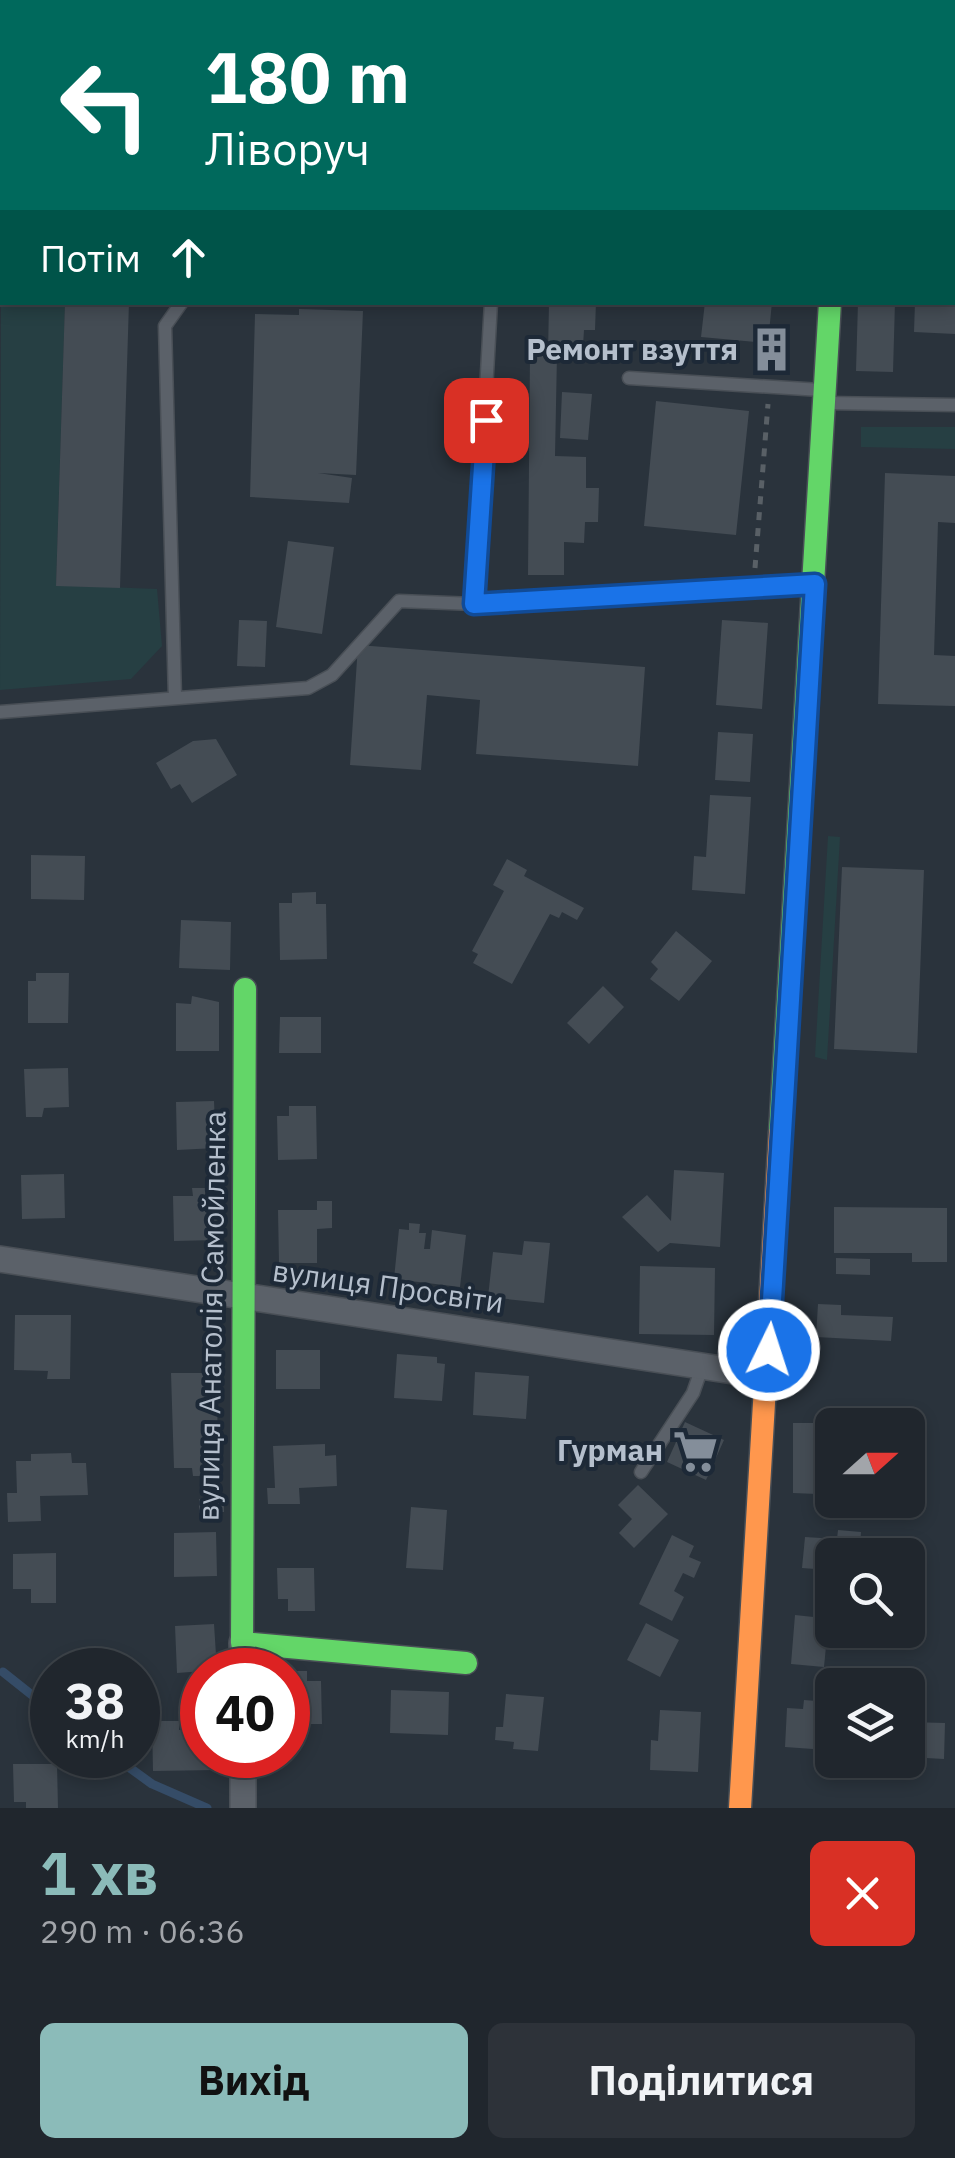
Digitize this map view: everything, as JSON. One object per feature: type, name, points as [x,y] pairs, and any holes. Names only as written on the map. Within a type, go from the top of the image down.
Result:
[{"type":"street","points":[[740,1808],[830,305]]},
{"type":"street","name":"вулиця Анатолія Самойленка","points":[[242,1648],[246,989]]},
{"type":"street","name":"вулиця Просвіти","points":[[0,1259],[767,1376]]},
{"type":"street","points":[[242,1643],[466,1663]]},
{"type":"street","points":[[243,1778],[243,1808]]},
{"type":"lane","points":[[174,698],[165,326],[180,305]]},
{"type":"lane","points":[[474,604],[492,305]]},
{"type":"lane","points":[[628,378],[955,405]]},
{"type":"lane","points":[[0,712],[322,683],[399,601],[474,604],[815,584]]},
{"type":"lane","points":[[642,1472],[693,1393],[702,1367]]},
{"type":"green space","points":[[1,305],[65,305],[56,585],[157,589],[162,646],[131,679],[0,690]]},
{"type":"green space","points":[[861,427],[955,427],[955,449],[861,447]]},
{"type":"green space","points":[[828,836],[840,837],[827,1060],[815,1057]]},
{"type":"building","points":[[65,305],[129,305],[120,588],[56,586]]},
{"type":"building","points":[[549,305],[596,305],[595,330],[584,330],[583,346],[570,346],[570,354],[557,354],[555,456],[586,457],[586,488],[599,488],[598,522],[585,522],[584,543],[564,542],[564,575],[528,575],[530,354],[548,354]]},
{"type":"building","points":[[705,305],[772,305],[768,343],[701,337]]},
{"type":"building","points":[[858,305],[895,305],[893,372],[856,371]]},
{"type":"building","points":[[915,305],[955,305],[955,334],[914,332]]},
{"type":"building","points":[[299,309],[363,311],[356,475],[318,473],[352,478],[349,503],[250,497],[255,314],[299,315]]},
{"type":"building","points":[[768,344],[789,348],[786,360],[766,354]]},
{"type":"building","points":[[562,392],[592,394],[588,440],[560,438]]},
{"type":"building","points":[[656,401],[749,411],[736,535],[644,526]]},
{"type":"building","points":[[885,473],[955,476],[955,523],[938,522],[934,655],[955,656],[955,706],[878,704]]},
{"type":"building","points":[[288,541],[334,547],[322,634],[276,627]]},
{"type":"building","points":[[239,620],[267,621],[265,667],[237,666]]},
{"type":"building","points":[[722,620],[768,623],[762,709],[716,705]]},
{"type":"building","points":[[358,645],[645,667],[638,766],[476,754],[480,700],[427,695],[421,770],[350,765]]},
{"type":"building","points":[[718,732],[753,734],[750,782],[715,780]]},
{"type":"building","points":[[216,739],[237,775],[192,803],[180,784],[171,789],[156,763],[193,741]]},
{"type":"building","points":[[710,795],[751,797],[745,894],[692,890],[694,856],[706,857]]},
{"type":"building","points":[[31,855],[85,856],[84,900],[31,899]]},
{"type":"building","points":[[507,859],[527,870],[524,876],[584,908],[577,920],[562,912],[559,918],[550,914],[512,984],[473,963],[478,954],[472,951],[504,891],[493,885]]},
{"type":"building","points":[[842,867],[924,870],[917,1053],[834,1049]]},
{"type":"building","points":[[316,892],[316,904],[326,904],[327,959],[280,960],[279,903],[292,903],[292,893]]},
{"type":"building","points":[[181,920],[231,922],[230,970],[179,968]]},
{"type":"building","points":[[676,931],[712,961],[679,1001],[650,979],[658,969],[651,962]]},
{"type":"building","points":[[36,973],[69,973],[68,1023],[28,1023],[28,981],[36,981]]},
{"type":"building","points":[[603,986],[624,1007],[589,1044],[567,1023]]},
{"type":"building","points":[[192,996],[219,1002],[219,1051],[176,1051],[176,1003],[191,1004]]},
{"type":"building","points":[[280,1017],[321,1017],[321,1053],[279,1053]]},
{"type":"building","points":[[68,1068],[69,1107],[44,1108],[42,1117],[26,1117],[24,1069]]},
{"type":"building","points":[[214,1101],[216,1148],[177,1150],[176,1102]]},
{"type":"building","points":[[289,1106],[316,1106],[317,1159],[278,1160],[277,1116],[289,1116]]},
{"type":"building","points":[[674,1170],[724,1173],[720,1247],[670,1243],[658,1252],[622,1217],[647,1195],[671,1221]]},
{"type":"building","points":[[64,1174],[65,1218],[22,1219],[21,1175]]},
{"type":"building","points":[[192,1188],[205,1188],[205,1196],[216,1195],[217,1240],[174,1241],[173,1196],[193,1196]]},
{"type":"building","points":[[317,1201],[332,1201],[332,1228],[317,1229],[317,1263],[279,1263],[278,1210],[317,1210]]},
{"type":"building","points":[[834,1207],[947,1208],[947,1262],[912,1262],[912,1253],[834,1253]]},
{"type":"building","points":[[409,1223],[420,1224],[419,1233],[426,1233],[424,1249],[430,1249],[432,1230],[466,1235],[460,1287],[394,1279],[399,1229],[409,1230]]},
{"type":"building","points":[[524,1241],[550,1243],[544,1303],[488,1297],[493,1252],[522,1255]]},
{"type":"building","points":[[836,1258],[870,1259],[870,1275],[836,1274]]},
{"type":"building","points":[[640,1266],[715,1268],[714,1335],[639,1334]]},
{"type":"building","points":[[818,1304],[841,1305],[841,1315],[893,1317],[891,1341],[816,1337]]},
{"type":"building","points":[[15,1315],[71,1315],[70,1379],[47,1379],[48,1371],[14,1370]]},
{"type":"building","points":[[276,1350],[320,1350],[320,1389],[276,1389]]},
{"type":"building","points":[[397,1354],[437,1357],[437,1363],[445,1364],[442,1401],[394,1398]]},
{"type":"building","points":[[475,1372],[529,1376],[526,1419],[473,1415]]},
{"type":"building","points":[[171,1373],[203,1373],[203,1383],[217,1382],[218,1469],[204,1469],[204,1476],[193,1476],[192,1468],[174,1468]]},
{"type":"building","name":"Гурман","points":[[685,1422],[724,1440],[706,1480],[667,1462]]},
{"type":"building","points":[[793,1423],[815,1423],[815,1494],[793,1493]]},
{"type":"building","points":[[325,1444],[325,1456],[336,1455],[337,1486],[299,1488],[300,1504],[268,1504],[267,1488],[275,1488],[273,1446]]},
{"type":"building","points":[[71,1453],[72,1463],[86,1463],[88,1495],[40,1496],[41,1521],[8,1522],[7,1493],[17,1493],[16,1461],[31,1461],[31,1454]]},
{"type":"building","points":[[638,1485],[668,1514],[634,1548],[619,1533],[632,1519],[618,1505]]},
{"type":"building","points":[[224,1498],[224,1512],[199,1513],[199,1499]]},
{"type":"building","points":[[411,1507],[447,1510],[443,1570],[406,1568]]},
{"type":"building","points":[[838,1530],[861,1532],[861,1538],[837,1538]]},
{"type":"building","points":[[216,1532],[217,1576],[174,1577],[174,1533]]},
{"type":"building","points":[[672,1535],[694,1546],[689,1557],[701,1562],[694,1578],[683,1573],[674,1591],[684,1597],[672,1621],[639,1604]]},
{"type":"building","points":[[805,1537],[821,1538],[815,1538],[815,1569],[802,1568]]},
{"type":"building","points":[[56,1553],[56,1603],[31,1603],[31,1589],[13,1589],[13,1554]]},
{"type":"building","points":[[277,1568],[314,1568],[315,1611],[288,1611],[288,1599],[278,1599]]},
{"type":"building","points":[[795,1615],[815,1617],[815,1648],[826,1648],[824,1667],[791,1664]]},
{"type":"building","points":[[646,1623],[679,1640],[660,1677],[627,1660]]},
{"type":"building","points":[[214,1624],[216,1648],[180,1648],[177,1673],[175,1626]]},
{"type":"building","points":[[310,1681],[321,1681],[322,1724],[310,1724]]},
{"type":"building","points":[[391,1690],[449,1692],[448,1735],[390,1733]]},
{"type":"building","points":[[506,1694],[544,1697],[538,1751],[513,1749],[514,1742],[495,1740],[496,1727],[503,1727]]},
{"type":"building","points":[[804,1700],[815,1701],[815,1749],[785,1747],[787,1708],[803,1709]]},
{"type":"building","points":[[660,1710],[701,1712],[698,1772],[650,1770],[651,1740],[658,1741]]},
{"type":"building","points":[[160,1721],[179,1721],[180,1771],[160,1771]]},
{"type":"building","points":[[925,1722],[945,1723],[944,1759],[925,1758]]},
{"type":"building","points":[[13,1764],[30,1764],[30,1778],[57,1778],[58,1808],[26,1808],[26,1802],[14,1802]]},
{"type":"waterway","points":[[3,1672],[30,1693]]},
{"type":"waterway","points":[[144,1778],[207,1808]]},
{"type":"traffic: fast","points":[[780,1133],[830,305]]},
{"type":"traffic: fast","points":[[245,989],[242,1643],[466,1663]]},
{"type":"traffic: slow","points":[[740,1808],[780,1133]]},
{"type":"place","name":"Ремонт взуття","points":[[771,350]]},
{"type":"place","name":"Гурман","points":[[696,1451]]},
{"type":"route","points":[[486,420],[474,604],[815,584],[769,1350]]}]
